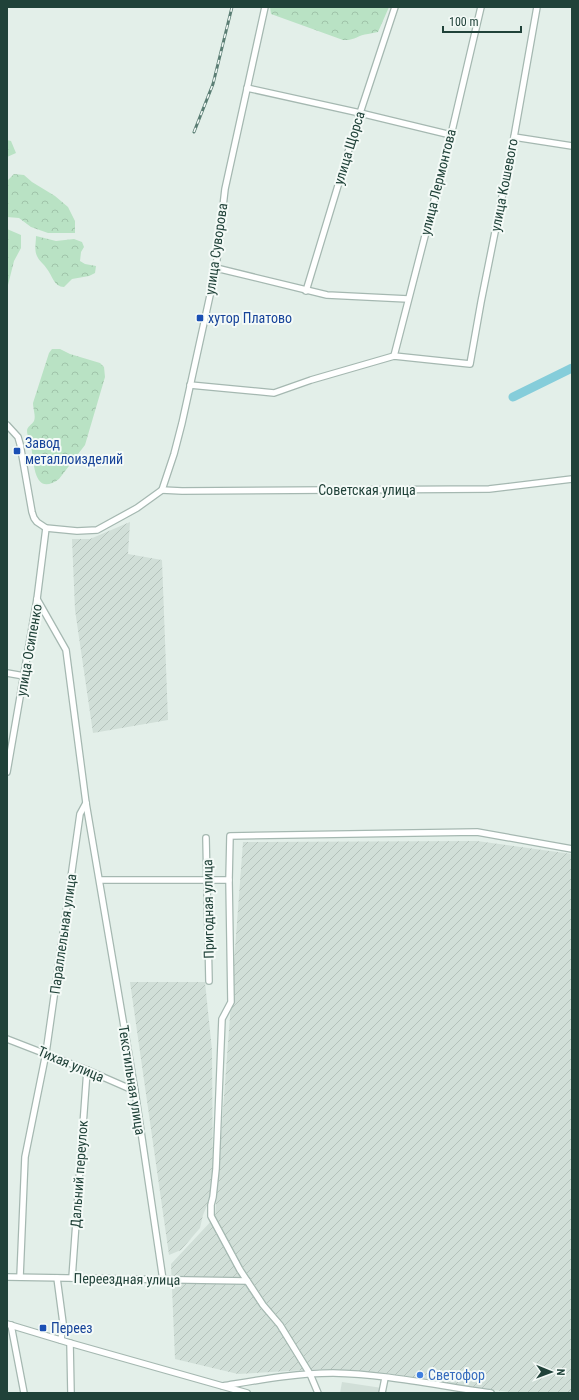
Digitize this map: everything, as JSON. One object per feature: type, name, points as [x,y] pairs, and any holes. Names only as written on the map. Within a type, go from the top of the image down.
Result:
[{"type":"street","name":"улица Суворова","points":[[162,490],[174,454],[216,268],[225,189],[265,7]]},
{"type":"street","name":"улица Щорса","points":[[306,291],[360,113],[395,7]]},
{"type":"street","name":"улица Лермонтова","points":[[394,356],[451,135],[481,7]]},
{"type":"street","name":"улица Кошевого","points":[[394,356],[470,364],[482,295],[514,137],[537,7]]},
{"type":"street","points":[[247,88],[451,135]]},
{"type":"street","points":[[514,137],[572,146]]},
{"type":"street","points":[[216,268],[327,296],[408,299]]},
{"type":"street","points":[[190,385],[274,393],[311,380],[394,356]]},
{"type":"street","points":[[7,425],[18,437],[34,518],[46,528],[77,531],[97,530],[137,508],[162,490]]},
{"type":"street","name":"Советская улица","points":[[162,490],[489,489],[572,480]]},
{"type":"street","name":"улица Осипенко","points":[[7,772],[38,599],[46,528]]},
{"type":"street","name":"Параллельная улица","points":[[20,1277],[25,1157],[46,1053],[80,814],[86,803],[66,650],[38,599]]},
{"type":"street","points":[[7,673],[24,676]]},
{"type":"street","name":"Текстильная улица","points":[[86,803],[100,880],[163,1280]]},
{"type":"street","points":[[318,1393],[310,1374],[280,1325],[247,1281],[214,1221],[211,1211],[216,1169],[222,1019],[231,1002],[229,880],[230,836],[477,832],[572,848]]},
{"type":"street","name":"Пригодная улица","points":[[206,838],[209,981]]},
{"type":"street","points":[[100,880],[229,880]]},
{"type":"street","name":"Тихая улица","points":[[7,1039],[46,1053],[134,1091]]},
{"type":"street","name":"Дальний переулок","points":[[72,1278],[87,1070]]},
{"type":"street","name":"Переездная улица","points":[[7,1277],[247,1281]]},
{"type":"street","points":[[57,1278],[63,1324],[61,1340]]},
{"type":"street","points":[[24,1393],[9,1325],[247,1393]]},
{"type":"street","points":[[70,1343],[71,1393]]},
{"type":"street","points":[[223,1386],[310,1374],[334,1373],[385,1378],[470,1392],[491,1393]]},
{"type":"street","points":[[382,1393],[385,1378]]},
{"type":"shaded area","points":[[130,522],[128,554],[162,560],[168,720],[93,733],[75,610],[72,539],[90,539]]},
{"type":"shaded area","points":[[477,841],[572,854],[572,1393],[518,1393],[324,1369],[238,1374],[175,1359],[171,1264],[215,1217],[243,842]]},
{"type":"shaded area","points":[[130,982],[205,982],[212,1050],[213,1191],[203,1215],[200,1228],[181,1250],[169,1255]]},
{"type":"shaded area","points":[[342,1382],[382,1388],[381,1393],[340,1393]]},
{"type":"green space","points":[[270,7],[389,7],[378,32],[353,39],[343,40],[271,14]]},
{"type":"green space","points":[[7,140],[11,141],[16,153],[7,157]]},
{"type":"green space","points":[[14,174],[24,175],[32,182],[55,196],[68,207],[75,221],[75,233],[48,233],[31,227],[19,218],[7,217],[7,181]]},
{"type":"green space","points":[[7,229],[21,235],[21,248],[14,261],[7,289]]},
{"type":"green space","points":[[36,236],[56,241],[74,239],[82,242],[84,247],[81,252],[80,261],[85,264],[96,266],[95,273],[89,276],[72,279],[64,287],[58,285],[36,254]]},
{"type":"green space","points":[[52,349],[60,349],[70,354],[100,363],[104,367],[105,377],[85,445],[59,479],[50,484],[44,484],[36,475],[27,431],[34,421],[35,417],[33,403],[49,353]]},
{"type":"waterway","points":[[513,397],[572,368]]},
{"type":"railway","points":[[194,132],[213,84],[232,7]]},
{"type":"place","name":"хутор Платово","points":[[200,318]]},
{"type":"place","name":"Завод металлоизделий","points":[[17,451]]},
{"type":"place","name":"Переез","points":[[43,1328]]},
{"type":"place","name":"Светофор","points":[[420,1375]]}]
